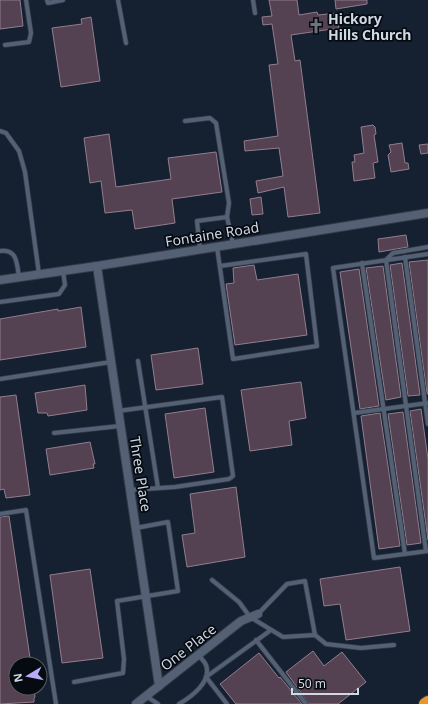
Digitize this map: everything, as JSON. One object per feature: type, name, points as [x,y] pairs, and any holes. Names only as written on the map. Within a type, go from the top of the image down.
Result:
[{"type":"street","name":"Fontaine Road","points":[[0,280],[428,213]]},
{"type":"street","name":"Three Place","points":[[96,266],[159,686]]},
{"type":"street","name":"One Place","points":[[136,704],[241,621],[258,614]]},
{"type":"lane","points":[[5,45],[29,42],[31,33],[26,0]]},
{"type":"lane","points":[[48,0],[48,3],[63,0]]},
{"type":"lane","points":[[118,0],[126,43]]},
{"type":"lane","points":[[253,0],[255,13]]},
{"type":"lane","points":[[185,121],[210,118],[216,123],[229,203],[227,217],[233,244]]},
{"type":"lane","points":[[0,131],[6,133],[19,151],[25,172],[39,274]]},
{"type":"lane","points":[[200,249],[197,221],[227,217]]},
{"type":"lane","points":[[217,247],[233,359],[317,346],[306,254],[220,266]]},
{"type":"lane","points":[[386,260],[393,254],[428,247]]},
{"type":"lane","points":[[0,250],[6,250],[12,253],[16,259],[19,277]]},
{"type":"lane","points":[[386,260],[427,551],[374,558],[333,268],[362,263],[428,254]]},
{"type":"lane","points":[[404,257],[427,403],[428,424]]},
{"type":"lane","points":[[362,263],[406,554]]},
{"type":"lane","points":[[0,302],[60,294],[65,285],[63,271]]},
{"type":"lane","points":[[138,361],[158,488]]},
{"type":"lane","points":[[0,379],[111,362]]},
{"type":"lane","points":[[118,411],[222,397],[234,476],[229,479],[130,490]]},
{"type":"lane","points":[[354,413],[427,403]]},
{"type":"lane","points":[[54,433],[120,426]]},
{"type":"lane","points":[[0,514],[26,510],[56,704]]},
{"type":"lane","points":[[74,682],[123,673],[124,659],[117,602],[178,591],[168,522],[136,528]]},
{"type":"lane","points":[[212,580],[239,602],[250,617],[283,637],[315,635]]},
{"type":"lane","points":[[258,614],[288,584],[304,581],[315,635],[326,644],[354,648],[394,645]]},
{"type":"lane","points":[[179,704],[189,698],[198,689],[206,677],[270,630]]},
{"type":"lane","points":[[256,640],[306,704]]},
{"type":"lane","points":[[198,655],[206,666],[206,677],[227,704]]},
{"type":"lane","points":[[146,696],[158,704]]},
{"type":"building","points":[[0,0],[20,0],[23,26],[0,29]]},
{"type":"building","points":[[269,0],[297,0],[299,15],[317,12],[318,15],[337,13],[339,28],[291,35],[295,61],[300,60],[320,213],[288,217],[284,187],[258,193],[256,181],[283,176],[279,148],[245,151],[244,141],[278,136],[269,65],[278,64],[272,24],[263,25],[262,17],[272,16]]},
{"type":"building","name":"Hickory Hills Church","points":[[335,0],[367,0],[367,4],[336,9]]},
{"type":"building","points":[[91,17],[100,81],[61,87],[52,28],[82,24],[81,19]]},
{"type":"building","points":[[373,125],[375,127],[376,134],[374,135],[378,162],[373,163],[375,178],[354,181],[352,162],[355,162],[354,155],[364,153],[361,127]]},
{"type":"building","points":[[109,134],[116,187],[171,179],[168,158],[216,152],[222,192],[172,199],[175,223],[135,229],[132,210],[105,213],[101,181],[90,183],[84,138]]},
{"type":"building","points":[[402,143],[405,163],[408,163],[409,169],[391,172],[388,155],[391,152],[389,145]]},
{"type":"building","points":[[428,144],[428,153],[421,154],[419,145]]},
{"type":"building","points":[[261,197],[263,214],[252,215],[250,199]]},
{"type":"building","points":[[406,235],[408,247],[379,252],[378,239]]},
{"type":"building","points":[[428,260],[428,394],[427,394],[409,262]]},
{"type":"building","points":[[402,263],[420,395],[408,396],[390,265]]},
{"type":"building","points":[[254,265],[257,280],[298,274],[307,335],[235,345],[226,284],[234,283],[233,268]]},
{"type":"building","points":[[383,266],[401,397],[386,400],[366,268]]},
{"type":"building","points":[[359,269],[379,406],[360,409],[340,272]]},
{"type":"building","points":[[81,307],[86,347],[0,360],[0,319],[58,309],[58,311]]},
{"type":"building","points":[[198,348],[203,384],[156,390],[151,355]]},
{"type":"building","points":[[301,382],[306,418],[289,421],[292,445],[250,451],[241,390]]},
{"type":"building","points":[[85,385],[87,410],[48,416],[47,413],[38,413],[35,393]]},
{"type":"building","points":[[16,395],[30,495],[6,498],[4,489],[0,490],[0,397]]},
{"type":"building","points":[[205,408],[214,472],[174,478],[165,414]]},
{"type":"building","points":[[421,409],[428,459],[428,540],[410,411]]},
{"type":"building","points":[[403,412],[421,543],[407,545],[388,414]]},
{"type":"building","points":[[380,413],[400,546],[379,549],[361,416]]},
{"type":"building","points":[[90,442],[95,464],[93,464],[94,468],[50,475],[46,449]]},
{"type":"building","points":[[236,487],[245,557],[187,567],[182,535],[195,533],[190,494]]},
{"type":"building","points":[[9,516],[30,656],[8,656],[8,696],[35,696],[34,702],[0,704],[0,517]]},
{"type":"building","points":[[400,567],[410,631],[346,640],[340,604],[324,606],[320,579]]},
{"type":"building","points":[[90,569],[103,658],[62,663],[50,575]]},
{"type":"building","points":[[313,651],[324,666],[342,652],[366,682],[338,704],[309,704],[286,672]]},
{"type":"building","points":[[259,653],[302,704],[236,704],[220,684]]},
{"type":"place","name":"Hickory Hills Church","points":[[316,26]]}]
